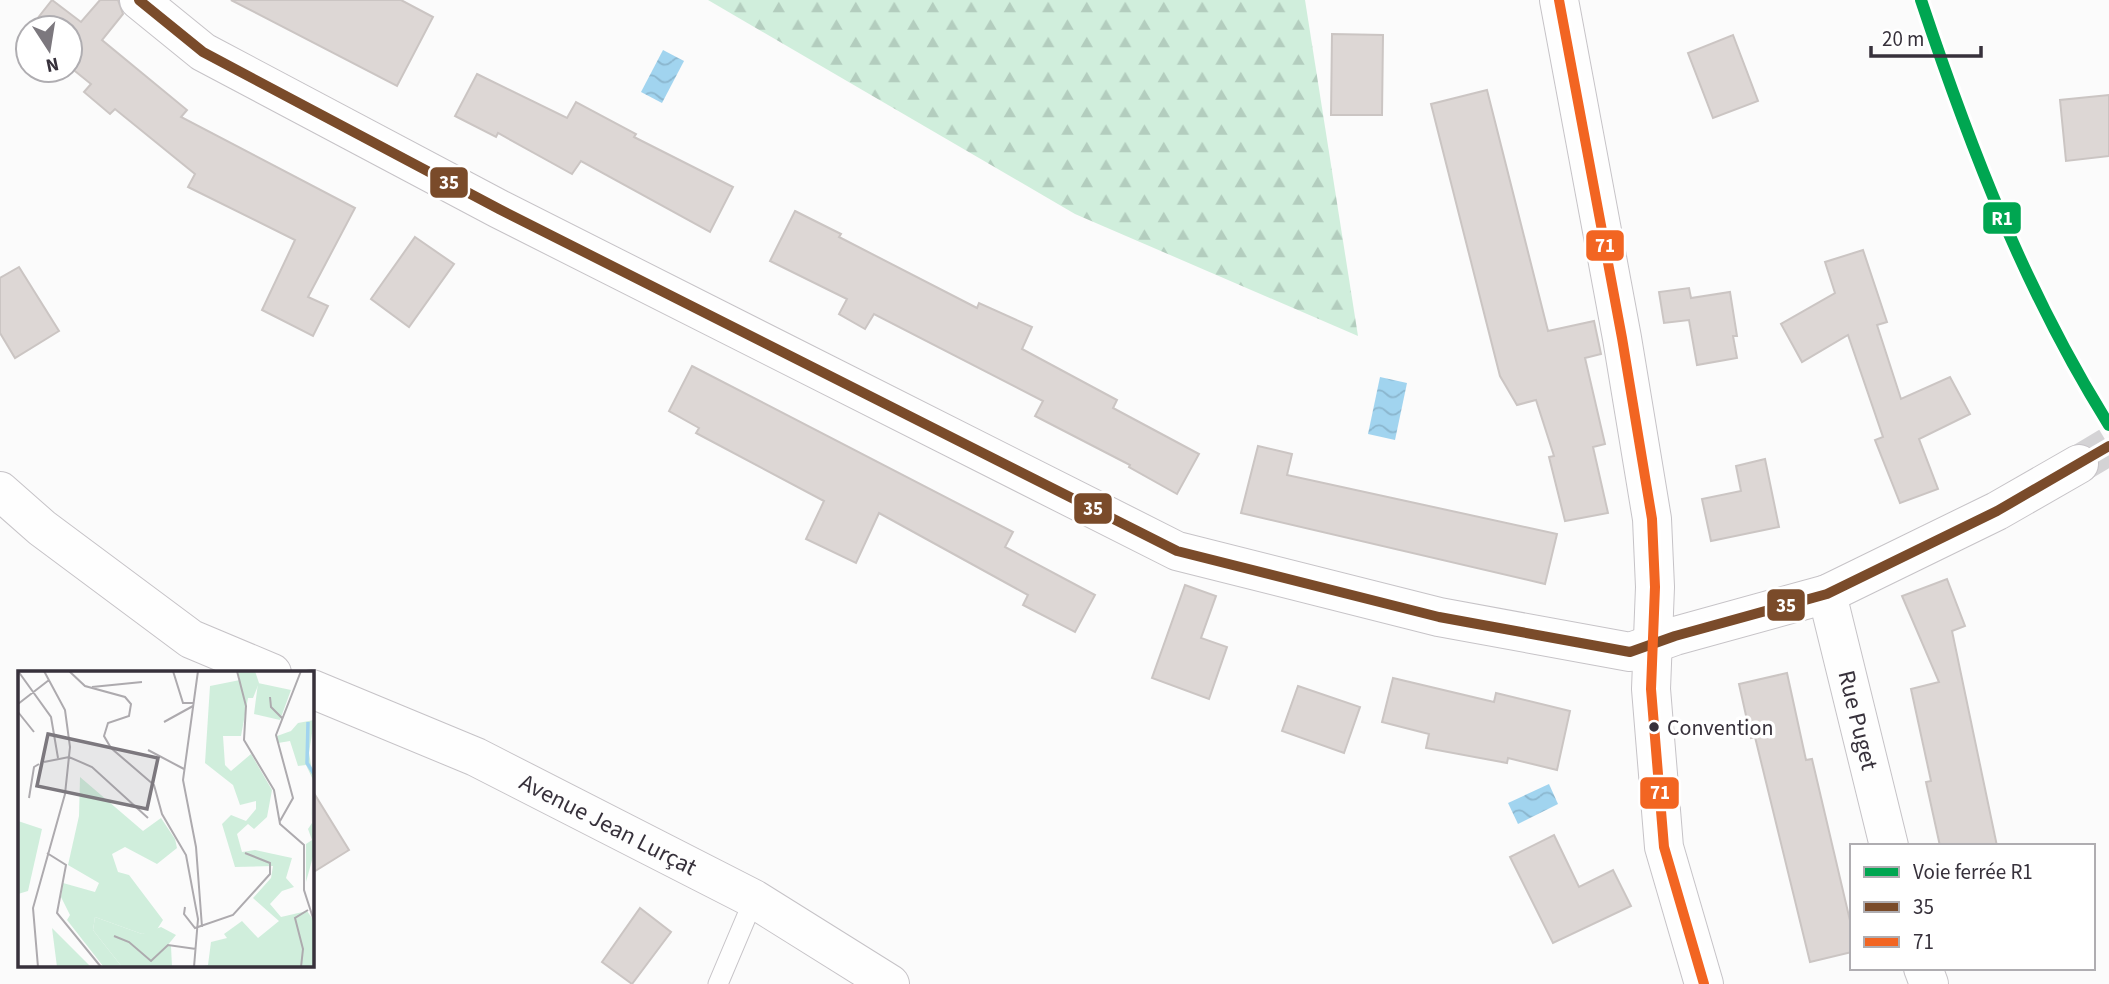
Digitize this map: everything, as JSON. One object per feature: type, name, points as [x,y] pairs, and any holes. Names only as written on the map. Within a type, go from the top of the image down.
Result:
[{"type":"street","points":[[139,0],[203,52],[499,209],[1177,551],[1439,617],[1630,652],[1652,643],[1827,594],[1997,512],[2079,464]]},
{"type":"street","points":[[1559,0],[1622,338],[1652,519],[1655,587],[1651,689],[1664,848],[1704,984]]},
{"type":"street","points":[[0,491],[42,528],[191,639],[267,671]]},
{"type":"street","name":"Rue Puget","points":[[1827,594],[1889,844]]},
{"type":"street","name":"Avenue Jean Lurçat","points":[[313,689],[476,757],[754,899],[890,984]]},
{"type":"lane","points":[[718,984],[754,899]]},
{"type":"green space","points":[[708,0],[1305,0],[1358,336],[1075,214]]},
{"type":"water","points":[[663,50],[684,61],[662,103],[641,92]]},
{"type":"water","points":[[1380,377],[1407,383],[1395,440],[1368,434]]},
{"type":"water","points":[[1549,784],[1558,804],[1518,824],[1508,803]]},
{"type":"building","points":[[52,0],[70,14],[41,14]]},
{"type":"building","points":[[100,0],[118,0],[123,14],[102,40],[187,110],[181,117],[355,208],[308,297],[328,306],[313,336],[262,310],[295,240],[188,187],[195,174],[115,109],[110,114],[84,92],[91,84],[84,78],[84,19]]},
{"type":"building","points":[[231,0],[401,0],[433,17],[397,86]]},
{"type":"building","points":[[1332,34],[1383,35],[1382,115],[1331,115]]},
{"type":"building","points":[[1733,35],[1758,101],[1713,118],[1688,53]]},
{"type":"building","points":[[477,74],[567,118],[576,102],[636,134],[634,137],[733,187],[710,232],[581,161],[572,174],[498,133],[496,137],[455,116]]},
{"type":"building","points":[[1487,90],[1548,331],[1594,321],[1601,354],[1585,358],[1605,444],[1593,447],[1608,513],[1565,521],[1549,457],[1554,456],[1536,400],[1517,405],[1500,376],[1431,104]]},
{"type":"building","points":[[2109,95],[2109,156],[2066,161],[2060,100]]},
{"type":"building","points":[[795,211],[841,234],[839,237],[977,308],[979,303],[1032,327],[1022,349],[1117,400],[1113,408],[1199,454],[1177,494],[1129,467],[1130,465],[1035,416],[1043,401],[874,314],[865,329],[839,314],[847,299],[770,261]]},
{"type":"building","points":[[415,237],[454,264],[409,327],[371,299]]},
{"type":"building","points":[[1863,250],[1887,322],[1877,325],[1901,399],[1950,377],[1970,414],[1919,439],[1938,489],[1900,503],[1875,440],[1883,437],[1848,335],[1802,362],[1781,324],[1835,293],[1825,262]]},
{"type":"building","points":[[19,267],[59,331],[15,358],[0,333],[0,278]]},
{"type":"building","points":[[1689,288],[1691,298],[1730,292],[1737,336],[1733,336],[1737,358],[1697,365],[1689,320],[1664,323],[1659,292]]},
{"type":"building","points":[[692,366],[1013,532],[1005,547],[1095,595],[1075,632],[1023,605],[1028,595],[879,513],[856,563],[806,539],[824,501],[696,433],[699,428],[669,411]]},
{"type":"building","points":[[1258,446],[1292,454],[1287,475],[1557,534],[1545,584],[1241,513]]},
{"type":"building","points":[[1765,459],[1779,527],[1711,541],[1702,499],[1741,491],[1736,466]]},
{"type":"building","points":[[1947,579],[1965,626],[1952,631],[1997,844],[1940,844],[1926,782],[1931,781],[1911,689],[1939,682],[1902,596]]},
{"type":"building","points":[[1185,585],[1216,596],[1201,638],[1227,647],[1209,699],[1152,678]]},
{"type":"building","points":[[1787,673],[1806,760],[1812,759],[1850,920],[1850,952],[1810,962],[1755,737],[1751,738],[1739,684]]},
{"type":"building","points":[[1393,678],[1494,702],[1496,693],[1570,711],[1557,770],[1508,758],[1507,763],[1426,748],[1429,734],[1382,722]]},
{"type":"building","points":[[1298,686],[1360,707],[1344,753],[1282,731]]},
{"type":"building","points":[[313,792],[349,850],[313,872]]},
{"type":"building","points":[[1554,835],[1579,887],[1613,870],[1631,906],[1553,943],[1510,857]]},
{"type":"building","points":[[640,908],[671,932],[632,984],[602,962]]},
{"type":"tunnel","points":[[2079,464],[2109,446]]},
{"type":"rail line","name":"R1","points":[[1921,0],[1959,110],[2002,218],[2052,324],[2109,425]]},
{"type":"transit line","name":"35","points":[[139,0],[203,52],[499,209],[1177,551],[1439,617],[1630,652],[1675,636],[1827,594],[1997,511],[2109,446]]},
{"type":"transit line","name":"71","points":[[1559,0],[1622,338],[1652,519],[1655,587],[1651,689],[1664,847],[1704,984]]},
{"type":"place","name":"Convention","points":[[1654,727]]}]
